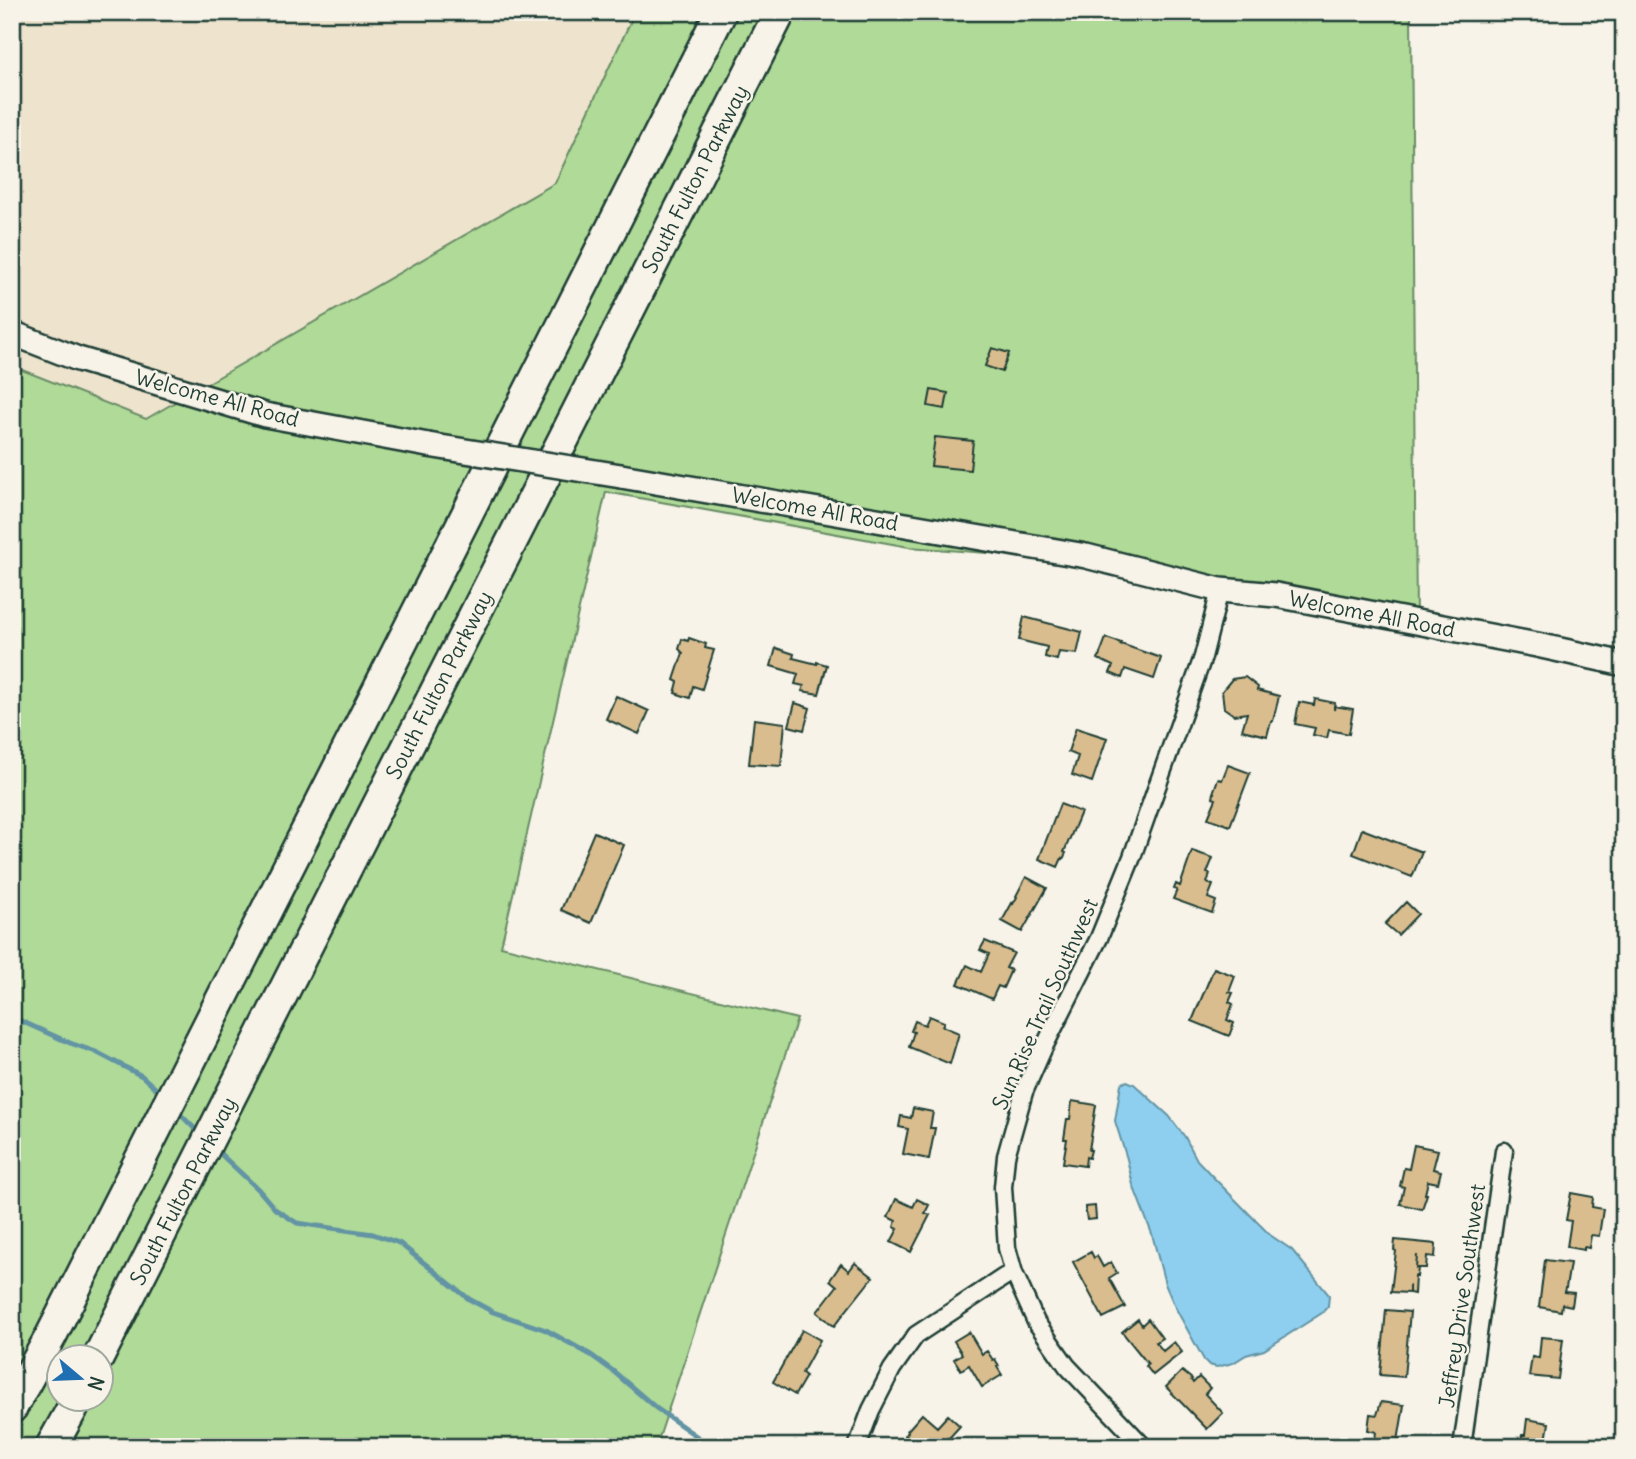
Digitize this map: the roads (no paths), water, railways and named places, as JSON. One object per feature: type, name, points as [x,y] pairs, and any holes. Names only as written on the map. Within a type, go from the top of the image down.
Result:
[{"type":"highway","points":[[12,1407],[52,1334],[721,12]]},
{"type":"highway","name":"South Fulton Parkway","points":[[106,1344],[780,12]]},
{"type":"highway","points":[[12,1395],[52,1334]]},
{"type":"highway","points":[[51,1447],[69,1414]]},
{"type":"highway","points":[[56,1447],[70,1414]]},
{"type":"street","name":"Welcome All Road","points":[[12,334],[78,359],[265,415],[1086,556],[1220,590],[1289,598],[1624,664]]},
{"type":"street","name":"Sun Rise Trail Southwest","points":[[1144,1447],[1067,1366],[1036,1322],[1014,1273],[1007,1248],[1003,1187],[1006,1156],[1024,1091],[1099,938],[1132,857],[1203,657],[1220,590]]},
{"type":"street","name":"Jeffrey Drive Southwest","points":[[1462,1447],[1504,1152]]},
{"type":"street","points":[[857,1447],[871,1410],[892,1369],[916,1335],[1014,1273]]},
{"type":"water","points":[[1127,1081],[1134,1084],[1169,1116],[1185,1137],[1197,1160],[1270,1235],[1292,1250],[1329,1295],[1328,1306],[1322,1313],[1264,1350],[1246,1355],[1233,1363],[1217,1367],[1204,1360],[1165,1284],[1152,1234],[1133,1185],[1115,1121],[1121,1084]]},
{"type":"waterway","points":[[12,1017],[96,1052],[142,1076],[164,1096]]},
{"type":"waterway","points":[[177,1111],[200,1134]]},
{"type":"waterway","points":[[214,1148],[258,1189],[275,1209],[297,1223],[373,1234],[399,1243],[469,1299],[493,1312],[546,1330],[591,1355],[656,1408],[712,1447]]}]
